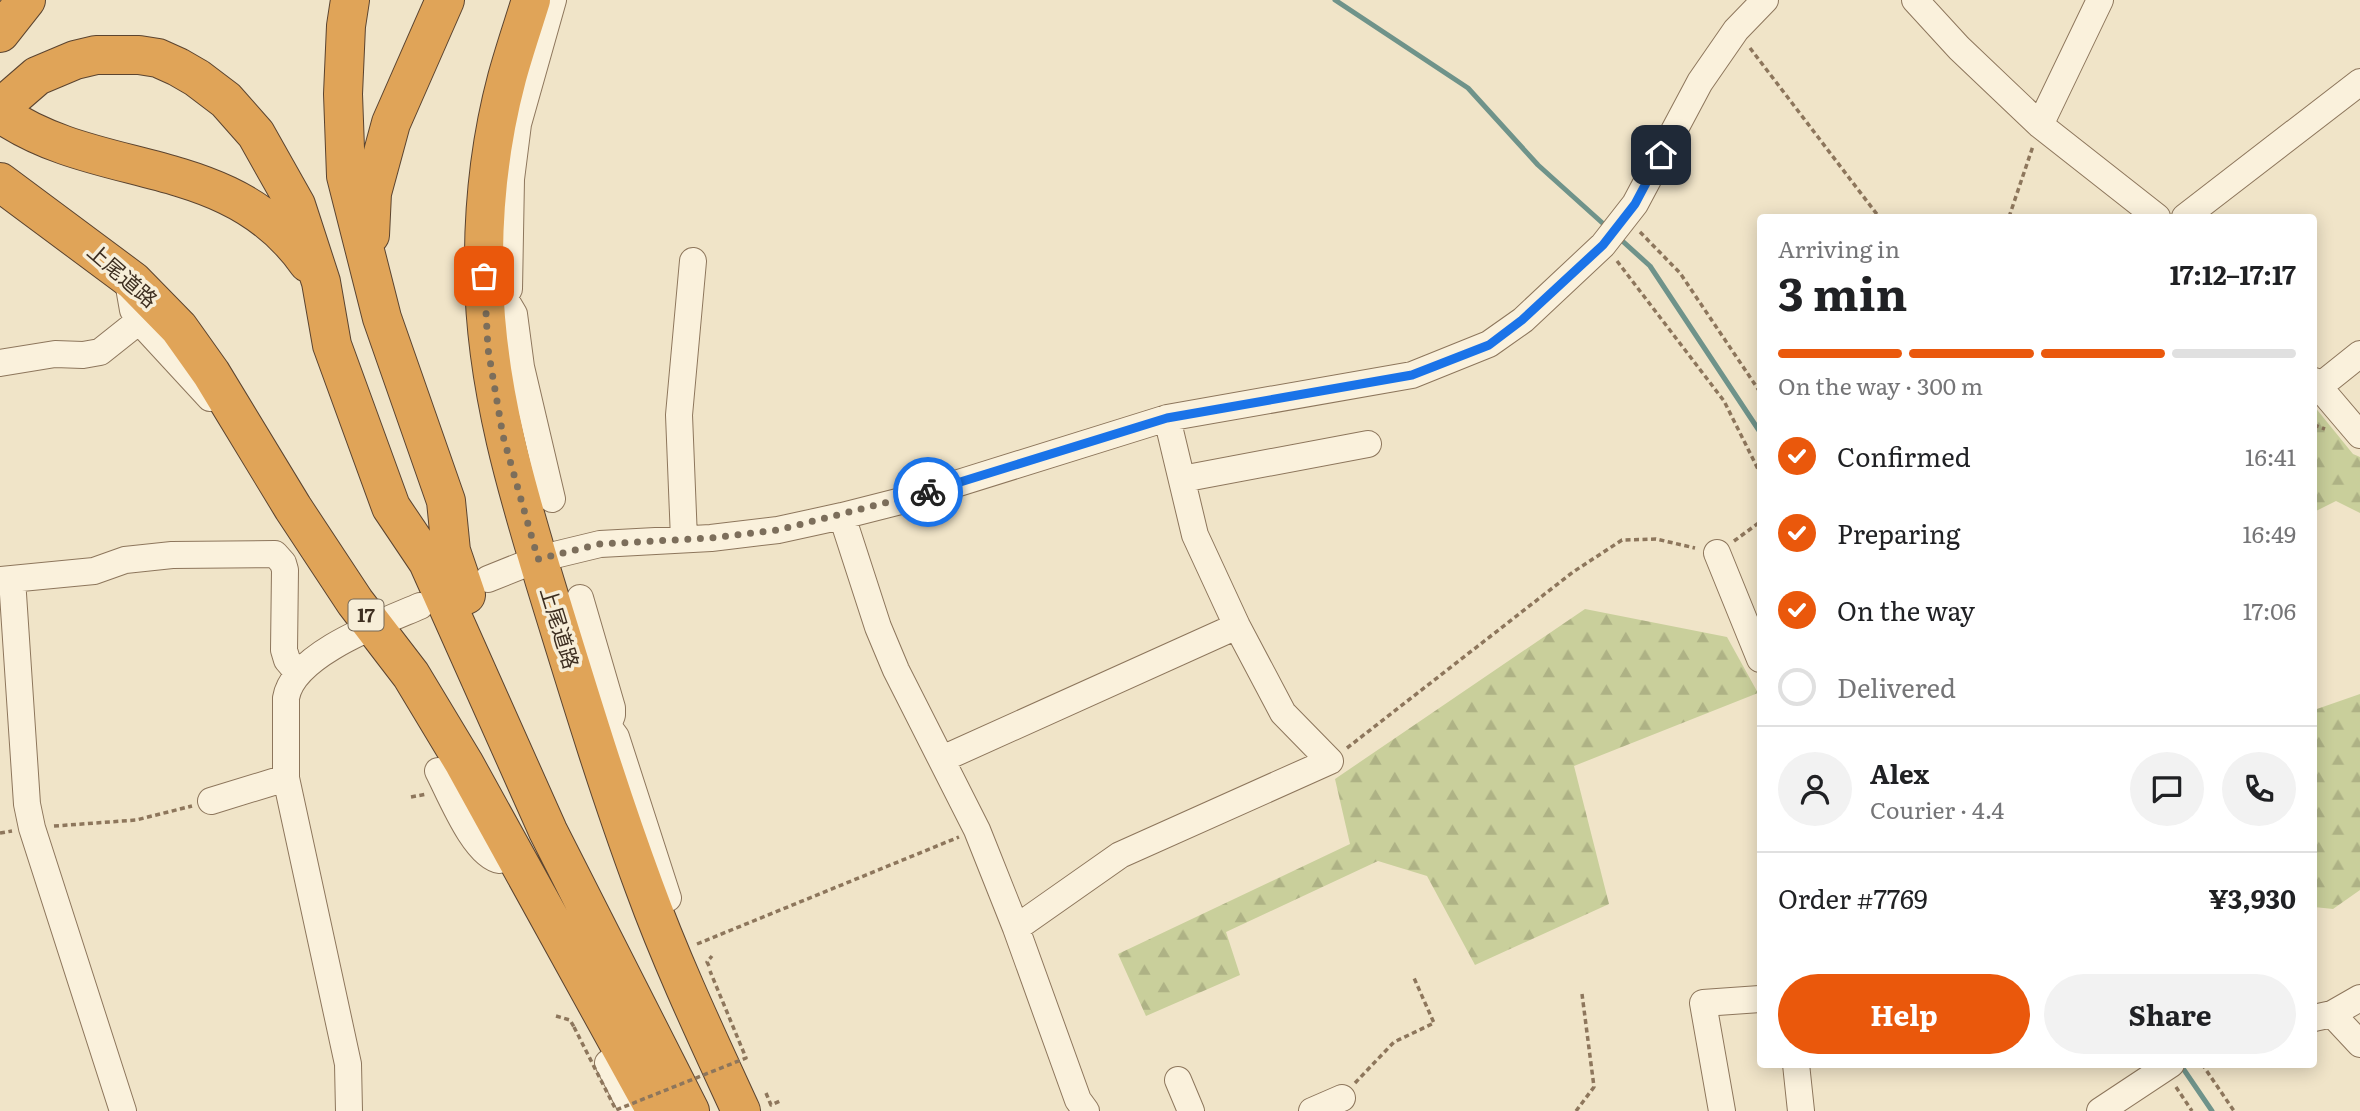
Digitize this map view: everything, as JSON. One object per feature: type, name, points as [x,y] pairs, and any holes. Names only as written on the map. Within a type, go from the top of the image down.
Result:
[{"type":"highway","points":[[0,33],[26,0]]},
{"type":"highway","points":[[350,0],[343,94],[346,176],[382,318],[446,501],[450,551],[473,616],[506,694],[608,912],[709,1111]]},
{"type":"highway","points":[[368,261],[372,193],[391,123],[445,0]]},
{"type":"highway","name":"上尾道路","points":[[531,0],[507,78],[488,175],[484,276],[496,310],[488,349],[503,436],[538,559],[596,718],[643,886],[674,964],[762,1105]]},
{"type":"highway","points":[[321,282],[306,259],[271,220],[215,188],[68,146],[31,132],[5,104],[37,76],[75,60],[107,54],[158,58],[178,66],[226,100],[270,155],[296,205],[321,282],[332,345],[391,507],[428,562],[548,831],[690,1111]]},
{"type":"highway","name":"上尾道路","points":[[0,182],[127,276],[179,328],[355,602],[411,675],[464,763],[501,848],[656,1111]]},
{"type":"street","points":[[496,310],[509,289],[511,179],[518,124],[553,0]]},
{"type":"street","points":[[488,579],[538,559],[600,544],[710,538],[778,530],[842,516],[901,501],[1167,418],[1412,375],[1489,345],[1522,320],[1603,245],[1635,204],[1700,82],[1736,30],[1765,0]]},
{"type":"street","points":[[1914,0],[1959,48],[2040,125],[2153,214]]},
{"type":"street","points":[[2040,125],[2100,0]]},
{"type":"street","points":[[2189,214],[2360,82]]},
{"type":"street","points":[[684,539],[679,415],[693,261]]},
{"type":"street","points":[[127,276],[133,310],[139,321],[211,399],[236,413]]},
{"type":"street","points":[[496,310],[510,304],[514,314],[521,367],[552,499]]},
{"type":"street","points":[[0,363],[55,354],[83,355],[100,352],[139,321]]},
{"type":"street","points":[[2360,354],[2317,384],[2360,435]]},
{"type":"street","points":[[1017,928],[1120,855],[1330,761],[1283,713],[1237,626],[1195,535],[1167,418]]},
{"type":"street","points":[[1182,479],[1368,444]]},
{"type":"street","points":[[275,554],[295,510]]},
{"type":"street","points":[[842,516],[896,670],[977,830],[1017,928],[1079,1100],[1086,1111]]},
{"type":"street","points":[[1717,552],[1757,652]]},
{"type":"street","points":[[123,1111],[32,828],[27,804],[6,580],[94,571],[125,560],[172,555],[275,554],[285,570],[284,650],[292,682],[286,778],[348,1064],[349,1111]]},
{"type":"street","points":[[580,598],[612,708],[612,715],[596,718]]},
{"type":"street","points":[[292,682],[325,652],[420,606]]},
{"type":"street","points":[[942,759],[1237,626]]},
{"type":"street","points":[[596,718],[616,737],[685,949],[736,1063],[762,1105]]},
{"type":"street","points":[[211,801],[286,778]]},
{"type":"street","points":[[433,789],[491,859],[501,848]]},
{"type":"street","points":[[501,848],[502,870],[633,1111]]},
{"type":"street","points":[[2360,998],[2323,1016],[2360,1044]]},
{"type":"street","points":[[1723,1111],[1703,1003],[1757,999]]},
{"type":"street","points":[[1796,1068],[1801,1111]]},
{"type":"street","points":[[2100,1111],[2165,1068]]},
{"type":"street","points":[[1178,1080],[1191,1111]]},
{"type":"street","points":[[1312,1111],[1342,1097]]},
{"type":"path","points":[[1736,30],[1876,214]]},
{"type":"path","points":[[2010,214],[2040,125]]},
{"type":"path","points":[[1625,217],[1680,273],[1757,388]]},
{"type":"path","points":[[1603,245],[1724,401],[1757,467]]},
{"type":"path","points":[[1330,761],[1573,572],[1622,540],[1656,539],[1717,552],[1757,524]]},
{"type":"path","points":[[0,833],[136,820],[211,801]]},
{"type":"path","points":[[685,949],[977,830]]},
{"type":"path","points":[[556,1016],[570,1020],[617,1110],[746,1058],[710,971],[708,962],[712,956]]},
{"type":"path","points":[[1342,1097],[1394,1042],[1434,1023],[1414,978]]},
{"type":"path","points":[[1576,1111],[1594,1087],[1582,994]]},
{"type":"path","points":[[2205,1068],[2234,1111]]},
{"type":"green space","points":[[2317,410],[2353,454],[2360,457],[2360,513],[2336,501],[2317,510]]},
{"type":"green space","points":[[1585,609],[1727,637],[1757,691],[1574,766],[1609,904],[1475,965],[1427,876],[1378,861],[1226,932],[1240,975],[1146,1016],[1118,954],[1350,844],[1335,779]]},
{"type":"green space","points":[[2360,694],[2360,890],[2333,909],[2317,907],[2317,709]]},
{"type":"waterway","points":[[1335,0],[1468,88],[1538,165],[1608,228]]},
{"type":"waterway","points":[[1618,237],[1650,266],[1757,427]]},
{"type":"waterway","points":[[2183,1068],[2212,1111]]},
{"type":"way so far","points":[[484,276],[488,349],[503,436],[538,559],[600,544],[710,538],[778,530],[862,511],[928,492]]},
{"type":"route","points":[[928,492],[1167,418],[1412,375],[1489,345],[1522,320],[1603,245],[1635,204],[1661,155]]}]
